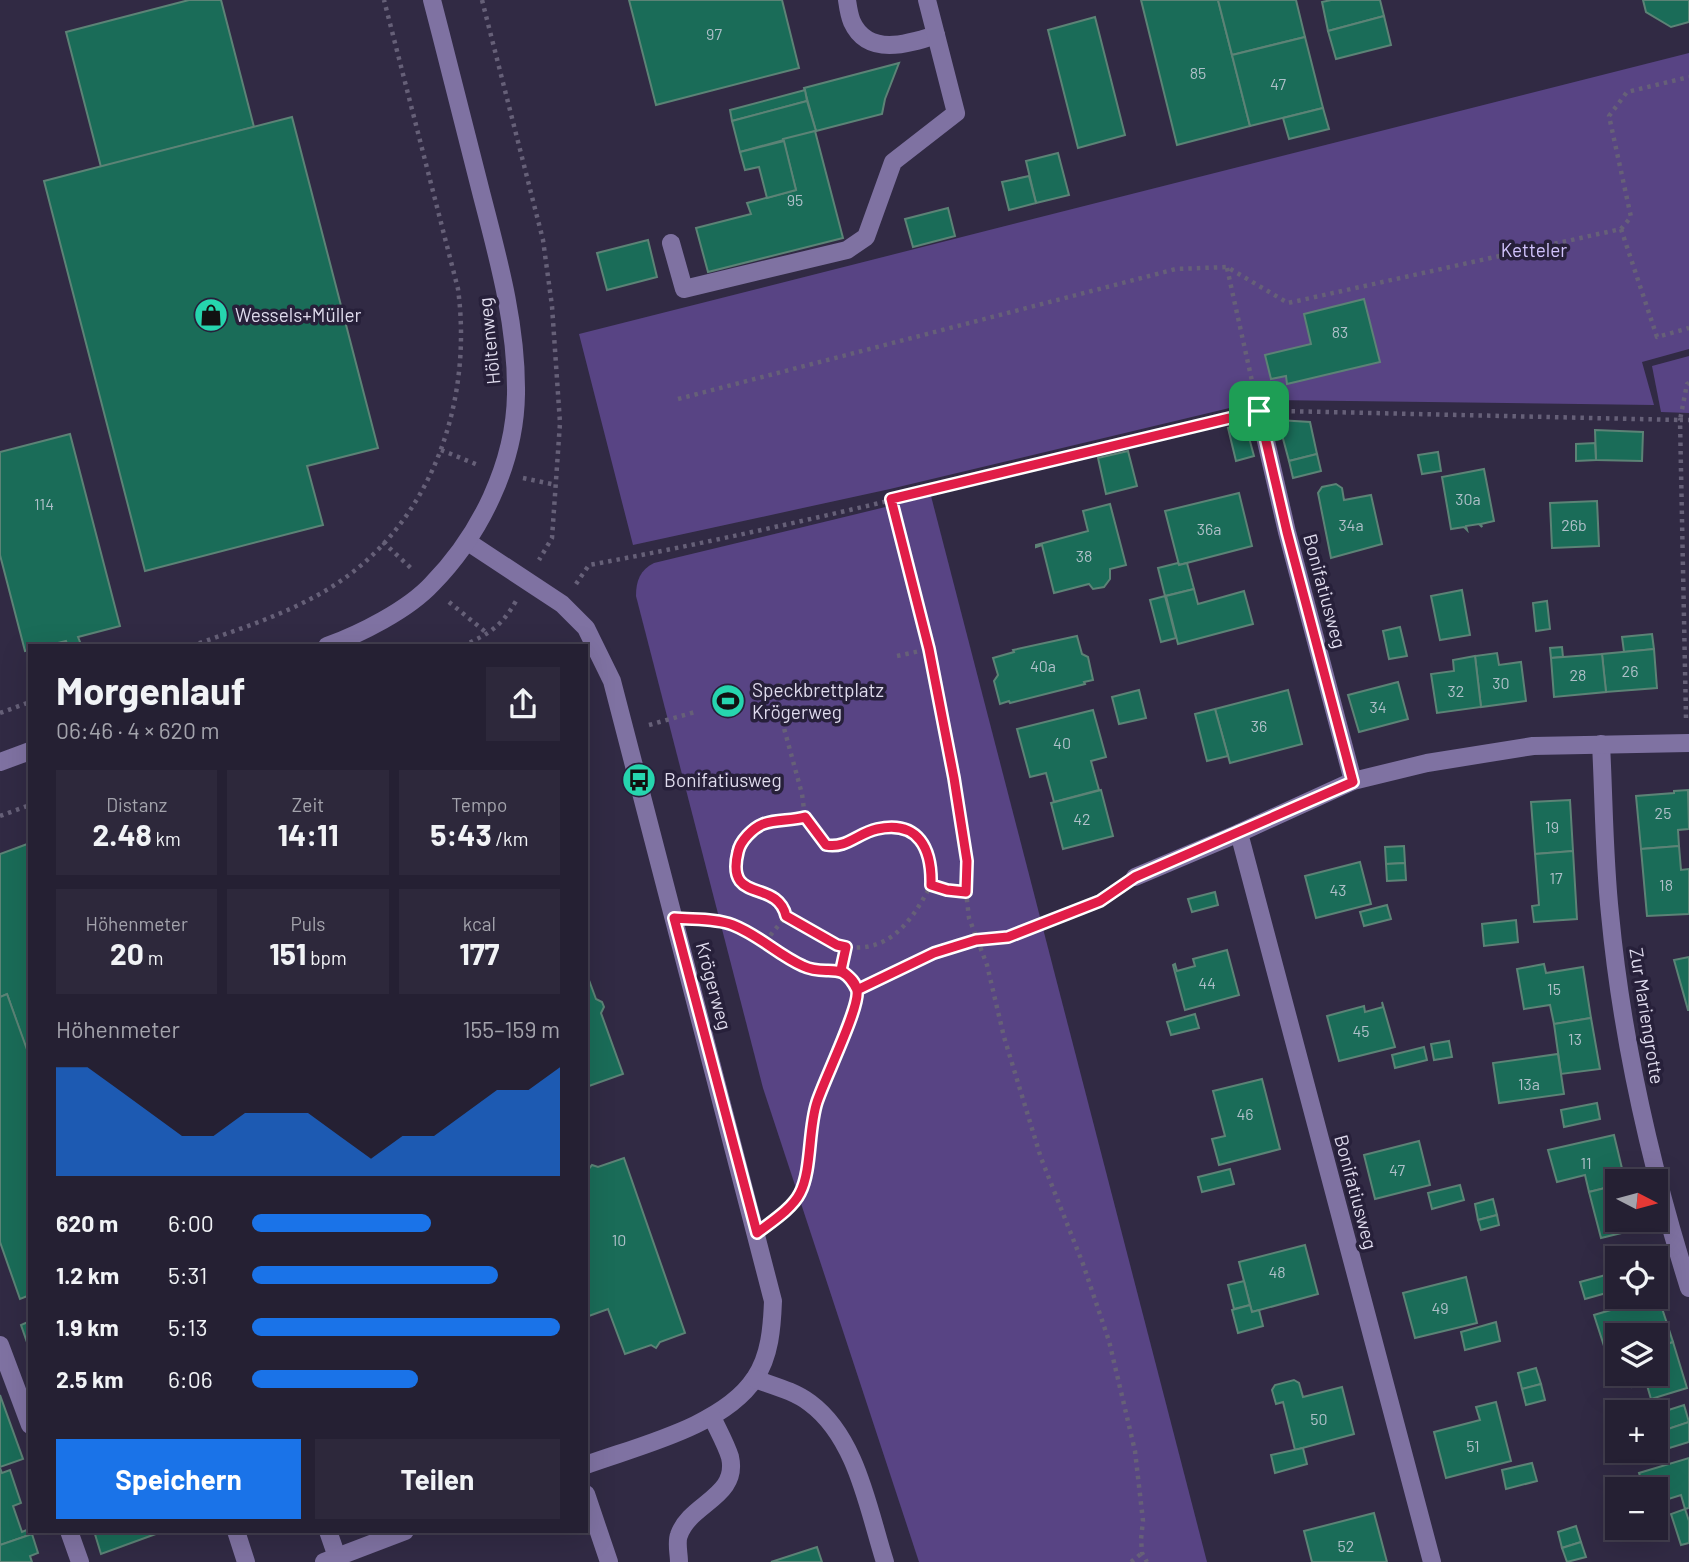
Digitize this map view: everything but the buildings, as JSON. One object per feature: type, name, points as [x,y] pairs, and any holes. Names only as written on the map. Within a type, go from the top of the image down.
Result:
[{"type":"street","name":"Höltenweg","points":[[331,644],[380,622],[430,586],[468,542],[487,509],[511,438],[516,398],[516,356],[506,293],[432,0]]},
{"type":"street","points":[[847,0],[852,23],[867,40],[883,45],[902,46],[936,35]]},
{"type":"street","points":[[671,243],[684,289],[847,250],[866,237],[893,162],[956,113],[927,0]]},
{"type":"street","name":"Bonifatiusweg","points":[[1259,411],[1287,532],[1353,782]]},
{"type":"street","name":"Krögerweg","points":[[468,542],[562,604],[586,628],[612,681],[773,1301],[772,1329],[766,1355],[755,1378],[735,1400],[712,1417],[687,1429],[588,1464]]},
{"type":"street","points":[[1135,877],[1353,782],[1479,753],[1533,747],[1688,743]]},
{"type":"street","name":"Zur Mariengrotte","points":[[1601,744],[1609,914],[1625,1021],[1643,1117],[1668,1219],[1689,1288]]},
{"type":"street","points":[[0,762],[28,752]]},
{"type":"street","name":"Bonifatiusweg","points":[[1239,833],[1432,1562]]},
{"type":"street","points":[[0,1345],[28,1420]]},
{"type":"street","points":[[755,1378],[808,1402],[838,1433],[850,1453],[885,1562]]},
{"type":"street","points":[[679,1562],[678,1536],[689,1517],[720,1494],[730,1478],[730,1457],[712,1417]]},
{"type":"street","points":[[588,1500],[609,1562]]},
{"type":"street","points":[[70,1533],[80,1562]]},
{"type":"street","points":[[237,1533],[246,1562]]},
{"type":"street","points":[[328,1533],[330,1560],[400,1533]]},
{"type":"path","points":[[196,644],[298,606],[334,585],[363,563],[417,501],[431,476],[453,414],[463,338],[456,274],[384,0]]},
{"type":"path","points":[[678,399],[1176,269],[1227,267],[1288,303],[1621,229],[1631,217],[1609,116],[1627,93],[1689,77]]},
{"type":"path","points":[[1621,229],[1657,337],[1689,328]]},
{"type":"path","points":[[1227,267],[1259,411]]},
{"type":"path","points":[[1688,743],[1680,420],[1689,383]]},
{"type":"path","points":[[589,565],[654,553],[891,499],[1259,411],[1689,420]]},
{"type":"path","points":[[441,450],[480,466]]},
{"type":"path","points":[[521,478],[556,485]]},
{"type":"path","points":[[891,499],[929,649],[954,778],[967,861],[969,918],[987,965],[1004,1037],[1041,1158],[1083,1264],[1109,1341],[1135,1451],[1142,1501],[1142,1553],[1147,1562]]},
{"type":"path","points":[[383,542],[416,573]]},
{"type":"path","points":[[447,601],[488,634]]},
{"type":"path","points":[[897,656],[929,649]]},
{"type":"path","points":[[761,691],[783,684]]},
{"type":"path","points":[[773,688],[802,794],[805,817],[826,845],[835,847],[877,829],[895,828],[921,839],[929,853],[931,885],[915,913],[895,936],[883,943],[846,947],[837,945],[786,916],[783,905],[774,896],[749,889],[738,880],[735,865],[739,847],[762,824],[805,817]]},
{"type":"path","points":[[0,713],[28,703]]},
{"type":"path","points":[[669,719],[695,712]]},
{"type":"path","points":[[0,816],[28,806]]},
{"type":"path","points":[[857,990],[934,953],[976,940],[1008,937],[1100,901],[1135,877]]},
{"type":"path","points":[[931,885],[966,892]]},
{"type":"path","points":[[765,942],[786,916]]},
{"type":"path","points":[[674,918],[721,922],[735,926],[804,967],[841,970],[852,978],[857,990],[853,1014],[816,1104],[800,1194],[757,1233]]},
{"type":"path","points":[[841,970],[846,947]]},
{"type":"path","points":[[1131,1562],[1142,1553]]},
{"type":"green space","name":"Ketteler","points":[[1689,53],[1689,349],[1642,362],[1654,405],[1263,400],[890,489],[633,545],[579,334]]},
{"type":"green space","points":[[1689,356],[1689,413],[1661,412],[1652,366]]},
{"type":"green space","points":[[931,496],[1207,1562],[919,1562],[763,1088],[636,596],[638,581],[645,569],[654,563]]},
{"type":"place","name":"Wessels+Müller","points":[[211,315]]},
{"type":"place","name":"Speckbrettplatz Krögerweg","points":[[728,701]]},
{"type":"place","name":"Bonifatiusweg","points":[[639,780]]},
{"type":"route","points":[[1259,411],[891,499],[929,649],[954,778],[967,861],[966,892],[931,885],[929,853],[921,839],[895,828],[877,829],[835,847],[826,845],[813,824],[805,817],[762,824],[739,847],[735,865],[738,880],[749,889],[774,896],[783,905],[786,916],[837,945],[846,947],[841,970],[852,978],[857,990],[853,1014],[816,1104],[800,1194],[757,1233],[674,918],[721,922],[735,926],[804,967],[841,970],[852,978],[857,990],[934,953],[976,940],[1008,937],[1100,901],[1135,877],[1353,782],[1287,532],[1259,411]]}]
